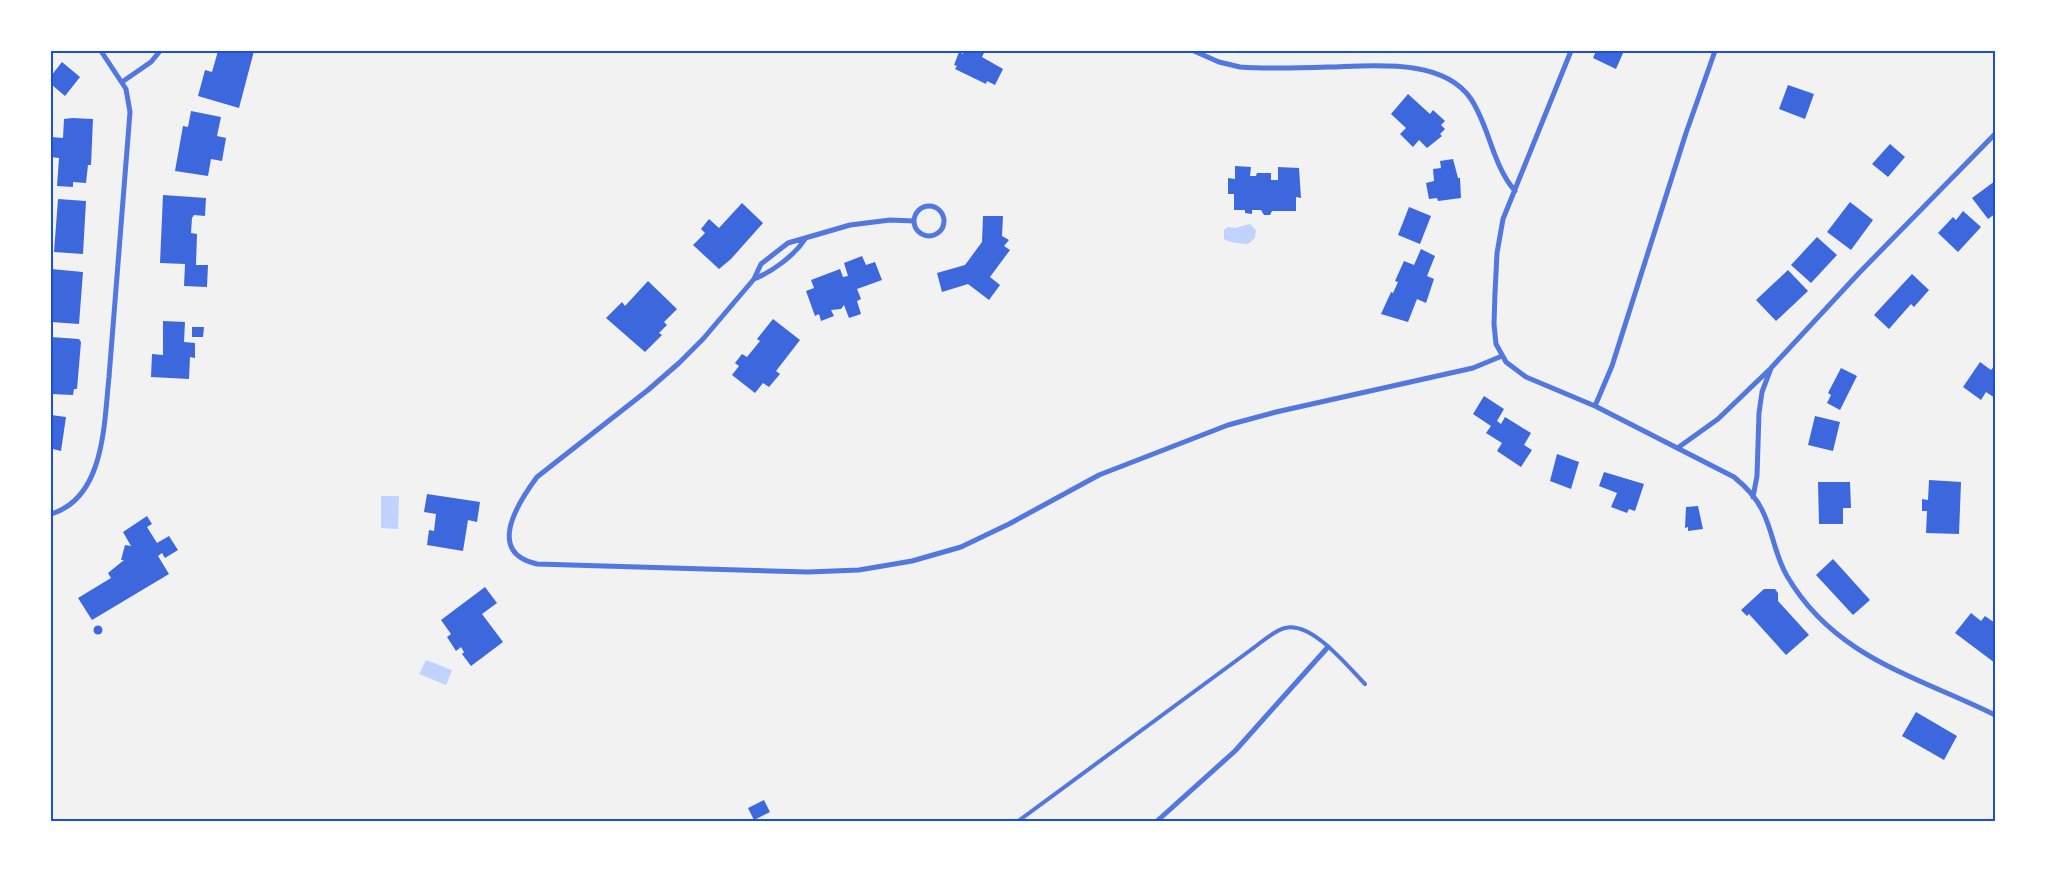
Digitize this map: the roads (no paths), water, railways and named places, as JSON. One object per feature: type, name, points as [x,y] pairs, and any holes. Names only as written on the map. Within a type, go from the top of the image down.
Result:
[{"type":"street","points":[[51,514],[70,506],[87,486],[98,458],[105,419],[130,112],[129,99],[122,82],[101,51]]},
{"type":"street","points":[[122,82],[151,62],[160,51]]},
{"type":"street","points":[[1194,51],[1219,62],[1240,67],[1404,67],[1434,73],[1448,79],[1470,98],[1501,172],[1515,191]]},
{"type":"street","points":[[1571,51],[1503,219],[1497,253],[1494,324],[1496,344],[1502,356],[1513,369],[1526,377],[1595,406],[1650,436],[1679,448],[1734,477],[1753,497],[1763,512],[1786,575],[1803,599],[1830,628],[1848,644],[1872,659],[1995,715]]},
{"type":"street","points":[[1595,406],[1615,357],[1686,133],[1715,51]]},
{"type":"street","points":[[1679,448],[1718,419],[1771,368],[1852,280],[1995,134]]},
{"type":"street","points":[[929,206],[940,211],[944,222],[939,232],[928,236],[918,232],[914,221],[918,210],[929,206]]},
{"type":"street","points":[[914,221],[884,221],[850,225],[788,243],[761,264],[754,278],[703,339],[664,377],[537,477],[518,508],[509,535],[510,545],[519,558],[538,564],[808,572],[859,570],[903,563],[961,547],[1009,524],[1099,475],[1228,425],[1276,412],[1473,368],[1502,356]]},
{"type":"street","points":[[754,278],[768,273],[796,251],[805,239]]},
{"type":"street","points":[[1753,497],[1757,476],[1759,413],[1762,392],[1771,368]]},
{"type":"street","points":[[1156,822],[1236,751],[1328,648]]},
{"type":"lane","points":[[1017,822],[1276,632],[1286,628],[1305,630],[1328,648],[1366,684]]},
{"type":"water","points":[[1250,224],[1256,230],[1255,238],[1248,244],[1224,239],[1224,230],[1228,227],[1235,228]]},
{"type":"water","points":[[381,496],[399,496],[398,529],[381,528]]},
{"type":"water","points":[[426,660],[452,670],[446,685],[419,674]]}]
